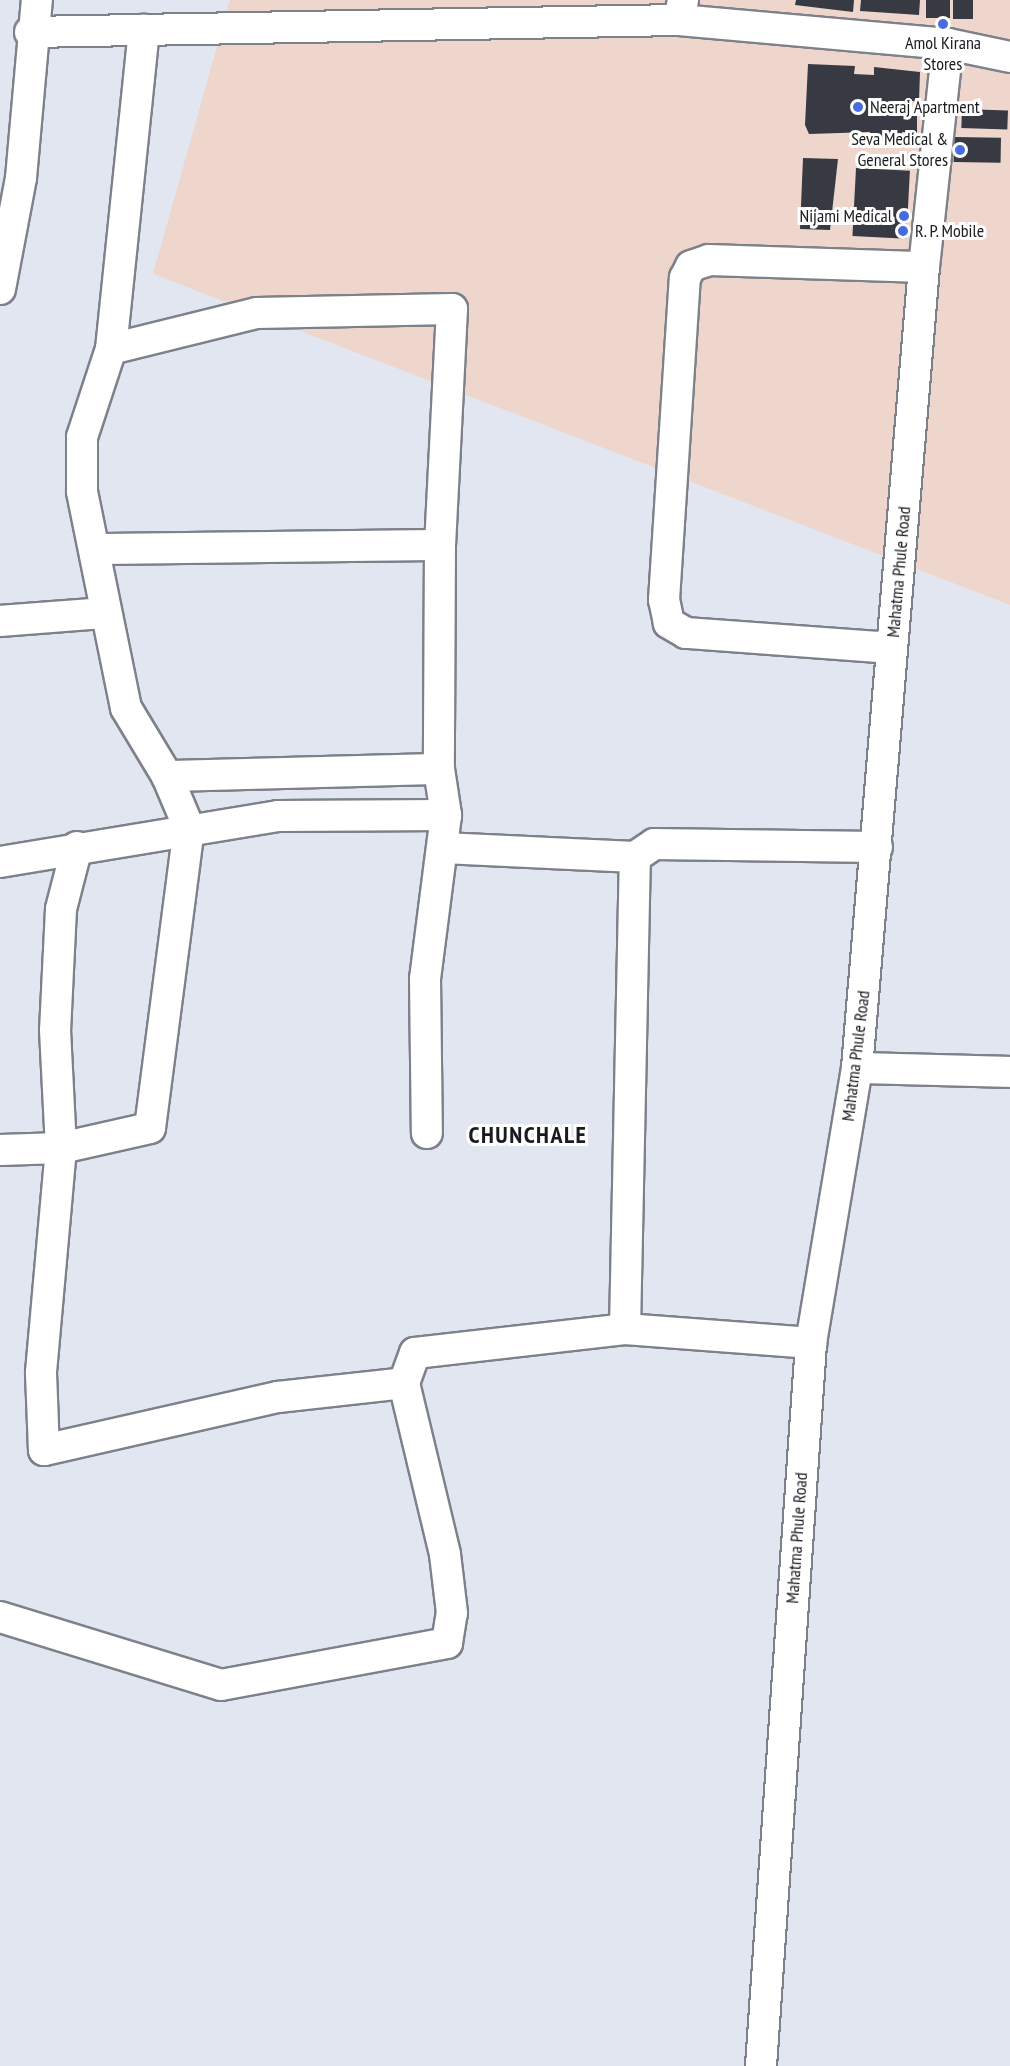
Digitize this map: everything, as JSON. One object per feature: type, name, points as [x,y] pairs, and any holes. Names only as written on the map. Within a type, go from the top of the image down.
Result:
[{"type":"street","points":[[0,289],[21,178],[30,32],[37,0]]},
{"type":"street","points":[[30,32],[144,30],[681,10],[948,44],[1010,57]]},
{"type":"street","points":[[0,1149],[61,1148],[150,1128],[189,828],[167,776],[126,708],[104,613],[97,549],[81,491],[82,437],[111,349],[144,30]]},
{"type":"street","name":"Mahatma Phule Road","points":[[760,2066],[811,1343],[857,1068],[924,267],[948,44]]},
{"type":"street","points":[[892,648],[686,633],[669,623],[664,600],[685,278],[702,260],[924,267]]},
{"type":"street","points":[[111,349],[257,313],[452,309],[440,545],[439,769],[446,815],[425,979],[428,1133]]},
{"type":"street","points":[[97,549],[440,545]]},
{"type":"street","points":[[0,621],[104,613]]},
{"type":"street","points":[[167,776],[439,769]]},
{"type":"street","points":[[0,862],[189,828],[278,816],[446,815]]},
{"type":"street","points":[[443,848],[635,857],[654,844],[877,847]]},
{"type":"street","points":[[77,847],[61,909],[55,1030],[61,1148],[41,1373],[44,1450],[278,1397],[404,1383]]},
{"type":"street","points":[[626,1329],[635,857]]},
{"type":"street","points":[[857,1068],[1010,1072]]},
{"type":"street","points":[[0,1617],[221,1685],[447,1643],[452,1613],[445,1554],[404,1383],[415,1353],[626,1329],[811,1343]]},
{"type":"shaded area","points":[[230,0],[1010,0],[1010,605],[153,274]]},
{"type":"building","points":[[796,0],[854,0],[853,12],[795,5]]},
{"type":"building","points":[[861,0],[920,0],[919,15],[860,11]]},
{"type":"building","points":[[926,0],[950,0],[950,18],[926,18]]},
{"type":"building","points":[[953,0],[973,0],[973,19],[953,19]]},
{"type":"building","name":"Neeraj Apartment","points":[[808,64],[855,66],[854,74],[874,75],[874,67],[920,72],[919,102],[912,101],[911,112],[917,113],[917,133],[902,132],[902,142],[870,140],[870,132],[809,134],[805,125]]},
{"type":"building","points":[[962,109],[1008,111],[1007,130],[961,128]]},
{"type":"building","points":[[954,137],[1001,138],[1001,163],[954,162]]},
{"type":"building","points":[[803,158],[838,159],[830,230],[800,229]]},
{"type":"building","points":[[856,168],[910,171],[906,239],[852,236]]},
{"type":"place","name":"Amol Kirana Stores","points":[[943,24]]},
{"type":"place","name":"Neeraj Apartment","points":[[858,107]]},
{"type":"place","name":"Seva Medical & General Stores","points":[[960,150]]},
{"type":"place","name":"Nijami Medical","points":[[904,216]]},
{"type":"place","name":"R. P. Mobile","points":[[903,231]]},
{"type":"district","name":"CHUNCHALE","points":[[528,1135]]}]
